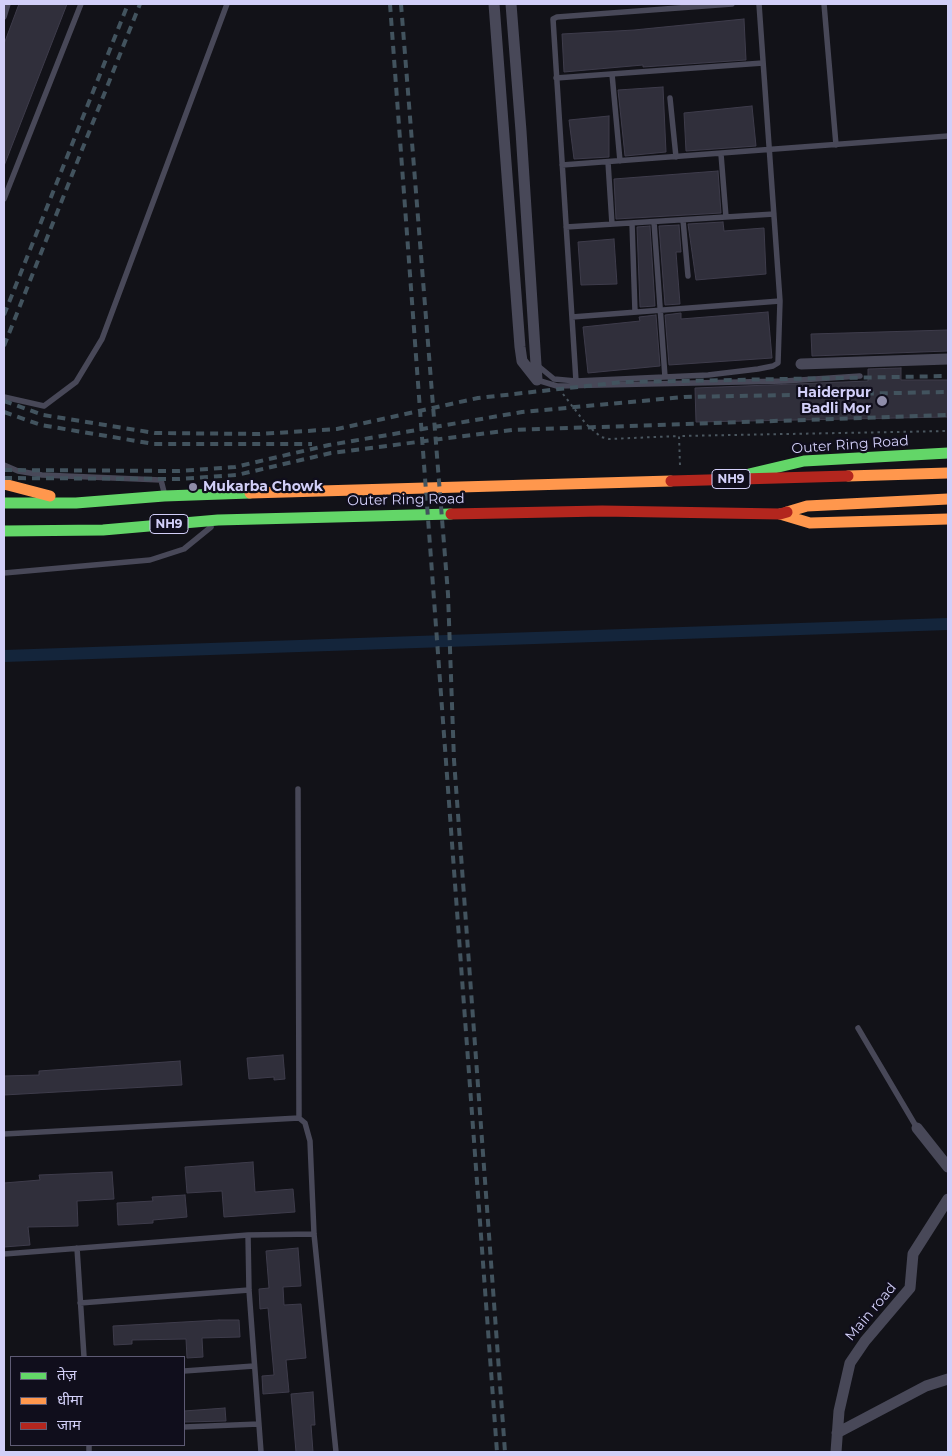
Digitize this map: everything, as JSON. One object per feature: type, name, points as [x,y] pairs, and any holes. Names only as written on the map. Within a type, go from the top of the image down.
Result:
[{"type":"main road","name":"Outer Ring Road","points":[[726,479],[804,461],[948,453]]},
{"type":"main road","name":"Outer Ring Road","points":[[76,503],[164,496],[948,473]]},
{"type":"main road","points":[[4,484],[76,503]]},
{"type":"main road","name":"Outer Ring Road","points":[[780,514],[807,506],[948,499]]},
{"type":"main road","points":[[4,503],[76,503]]},
{"type":"main road","name":"Outer Ring Road","points":[[4,531],[103,530],[218,520],[335,516],[602,511],[780,514],[810,523],[948,520]]},
{"type":"street","points":[[494,4],[522,361],[537,380]]},
{"type":"street","points":[[510,4],[538,365],[537,380]]},
{"type":"street","points":[[801,364],[948,359]]},
{"type":"street","points":[[917,1128],[948,1167]]},
{"type":"street","name":"Main road","points":[[836,1452],[839,1411],[850,1363],[865,1341],[910,1288],[913,1254],[948,1200]]},
{"type":"street","points":[[837,1433],[926,1386],[948,1379]]},
{"type":"lane","points":[[4,17],[8,4]]},
{"type":"lane","points":[[4,199],[81,4]]},
{"type":"lane","points":[[4,397],[44,406],[76,382],[102,339],[227,4]]},
{"type":"lane","points":[[576,381],[553,22],[557,16],[732,4]]},
{"type":"lane","points":[[522,361],[538,365],[554,379],[576,381],[708,375],[773,366],[779,359],[780,301],[759,4]]},
{"type":"lane","points":[[824,4],[836,145]]},
{"type":"lane","points":[[556,78],[763,63]]},
{"type":"lane","points":[[612,74],[620,161]]},
{"type":"lane","points":[[670,98],[676,157]]},
{"type":"lane","points":[[562,165],[769,151],[948,136]]},
{"type":"lane","points":[[722,154],[726,217]]},
{"type":"lane","points":[[608,162],[612,224]]},
{"type":"lane","points":[[566,227],[774,214]]},
{"type":"lane","points":[[683,220],[688,276]]},
{"type":"lane","points":[[654,222],[665,377]]},
{"type":"lane","points":[[632,223],[635,312]]},
{"type":"lane","points":[[572,317],[780,301]]},
{"type":"lane","points":[[537,380],[557,386],[785,381],[860,376]]},
{"type":"lane","points":[[4,465],[18,471],[42,475],[161,480],[164,496]]},
{"type":"lane","points":[[4,573],[150,560],[184,549],[196,541],[218,520]]},
{"type":"lane","points":[[298,788],[299,1118]]},
{"type":"lane","points":[[858,1028],[917,1128]]},
{"type":"lane","points":[[4,1134],[299,1118],[305,1123],[309,1131],[314,1234],[336,1452]]},
{"type":"lane","points":[[4,1254],[248,1236],[314,1234]]},
{"type":"lane","points":[[248,1236],[248,1290],[261,1452]]},
{"type":"lane","points":[[77,1248],[84,1356]]},
{"type":"lane","points":[[80,1303],[248,1290]]},
{"type":"lane","points":[[185,1371],[254,1366]]},
{"type":"lane","points":[[185,1427],[259,1424]]},
{"type":"path","points":[[557,386],[586,424],[601,436],[609,439],[948,431]]},
{"type":"path","points":[[679,436],[680,468]]},
{"type":"building","points":[[19,4],[67,4],[4,166],[4,44]]},
{"type":"building","points":[[744,19],[746,60],[643,67],[643,65],[564,72],[562,34],[634,30]]},
{"type":"building","points":[[663,87],[666,152],[625,156],[618,90]]},
{"type":"building","points":[[752,106],[756,146],[686,151],[684,113]]},
{"type":"building","points":[[609,116],[609,157],[574,159],[569,120]]},
{"type":"building","points":[[718,171],[721,213],[616,219],[614,179]]},
{"type":"building","points":[[723,222],[724,231],[764,228],[766,274],[696,280],[688,224]]},
{"type":"building","points":[[679,225],[681,252],[676,252],[680,304],[665,305],[659,226]]},
{"type":"building","points":[[650,226],[655,306],[640,307],[637,227]]},
{"type":"building","points":[[614,239],[617,284],[581,285],[578,242]]},
{"type":"building","points":[[768,312],[772,358],[669,365],[665,315],[681,313],[681,319]]},
{"type":"building","points":[[656,315],[660,366],[588,373],[583,327],[640,321],[639,317]]},
{"type":"building","points":[[948,330],[948,351],[812,356],[811,334]]},
{"type":"building","name":"Haiderpur Badli Mor","points":[[901,368],[901,380],[948,380],[948,417],[696,422],[695,388],[868,381],[868,369]]},
{"type":"building","points":[[283,1055],[285,1079],[274,1080],[274,1077],[249,1079],[247,1058]]},
{"type":"building","points":[[180,1061],[182,1085],[4,1095],[4,1076],[39,1075],[39,1071]]},
{"type":"building","points":[[253,1162],[255,1192],[293,1189],[295,1212],[224,1217],[222,1191],[187,1193],[185,1167]]},
{"type":"building","points":[[112,1172],[114,1199],[77,1201],[78,1226],[28,1227],[30,1245],[4,1247],[4,1183],[40,1180],[39,1175]]},
{"type":"building","points":[[185,1195],[187,1217],[153,1220],[153,1223],[118,1225],[117,1203],[153,1201],[152,1197]]},
{"type":"building","points":[[298,1248],[301,1286],[283,1287],[284,1305],[301,1304],[306,1358],[286,1360],[289,1392],[263,1394],[262,1376],[274,1375],[268,1308],[260,1309],[259,1289],[269,1288],[266,1251]]},
{"type":"building","points":[[239,1320],[240,1337],[202,1338],[203,1357],[187,1358],[186,1339],[132,1340],[132,1344],[114,1345],[113,1326]]},
{"type":"building","points":[[313,1392],[315,1425],[311,1425],[313,1452],[296,1452],[291,1394]]},
{"type":"building","points":[[225,1408],[226,1421],[185,1422],[185,1411]]},
{"type":"waterway","points":[[4,656],[948,624]]},
{"type":"railway","points":[[4,315],[128,4]]},
{"type":"railway","points":[[4,346],[140,4]]},
{"type":"railway","points":[[390,4],[497,1452]]},
{"type":"railway","points":[[401,4],[448,594],[454,760],[505,1452]]},
{"type":"railway","points":[[4,401],[43,415],[155,433],[260,434],[337,429],[478,398],[623,382],[948,376]]},
{"type":"railway","points":[[4,470],[179,471],[235,467],[329,445],[522,412],[684,397],[948,392]]},
{"type":"railway","points":[[4,412],[41,425],[154,444],[312,444]]},
{"type":"railway","points":[[4,478],[179,479],[237,475],[331,453],[512,430],[948,415]]},
{"type":"traffic: fast","points":[[749,474],[804,461],[948,453]]},
{"type":"traffic: fast","points":[[4,503],[76,503],[164,496],[250,493]]},
{"type":"traffic: fast","points":[[4,531],[103,530],[218,520],[451,514]]},
{"type":"traffic: slow","points":[[848,476],[948,473]]},
{"type":"traffic: slow","points":[[250,493],[671,481]]},
{"type":"traffic: slow","points":[[4,484],[50,496]]},
{"type":"traffic: slow","points":[[787,512],[807,506],[948,499]]},
{"type":"traffic: slow","points":[[780,514],[810,523],[948,519]]},
{"type":"traffic: jam","points":[[671,481],[848,476]]},
{"type":"traffic: jam","points":[[451,514],[602,511],[780,514],[787,512]]},
{"type":"place","name":"Haiderpur Badli Mor","points":[[882,401]]},
{"type":"place","name":"Mukarba Chowk","points":[[193,487]]}]
